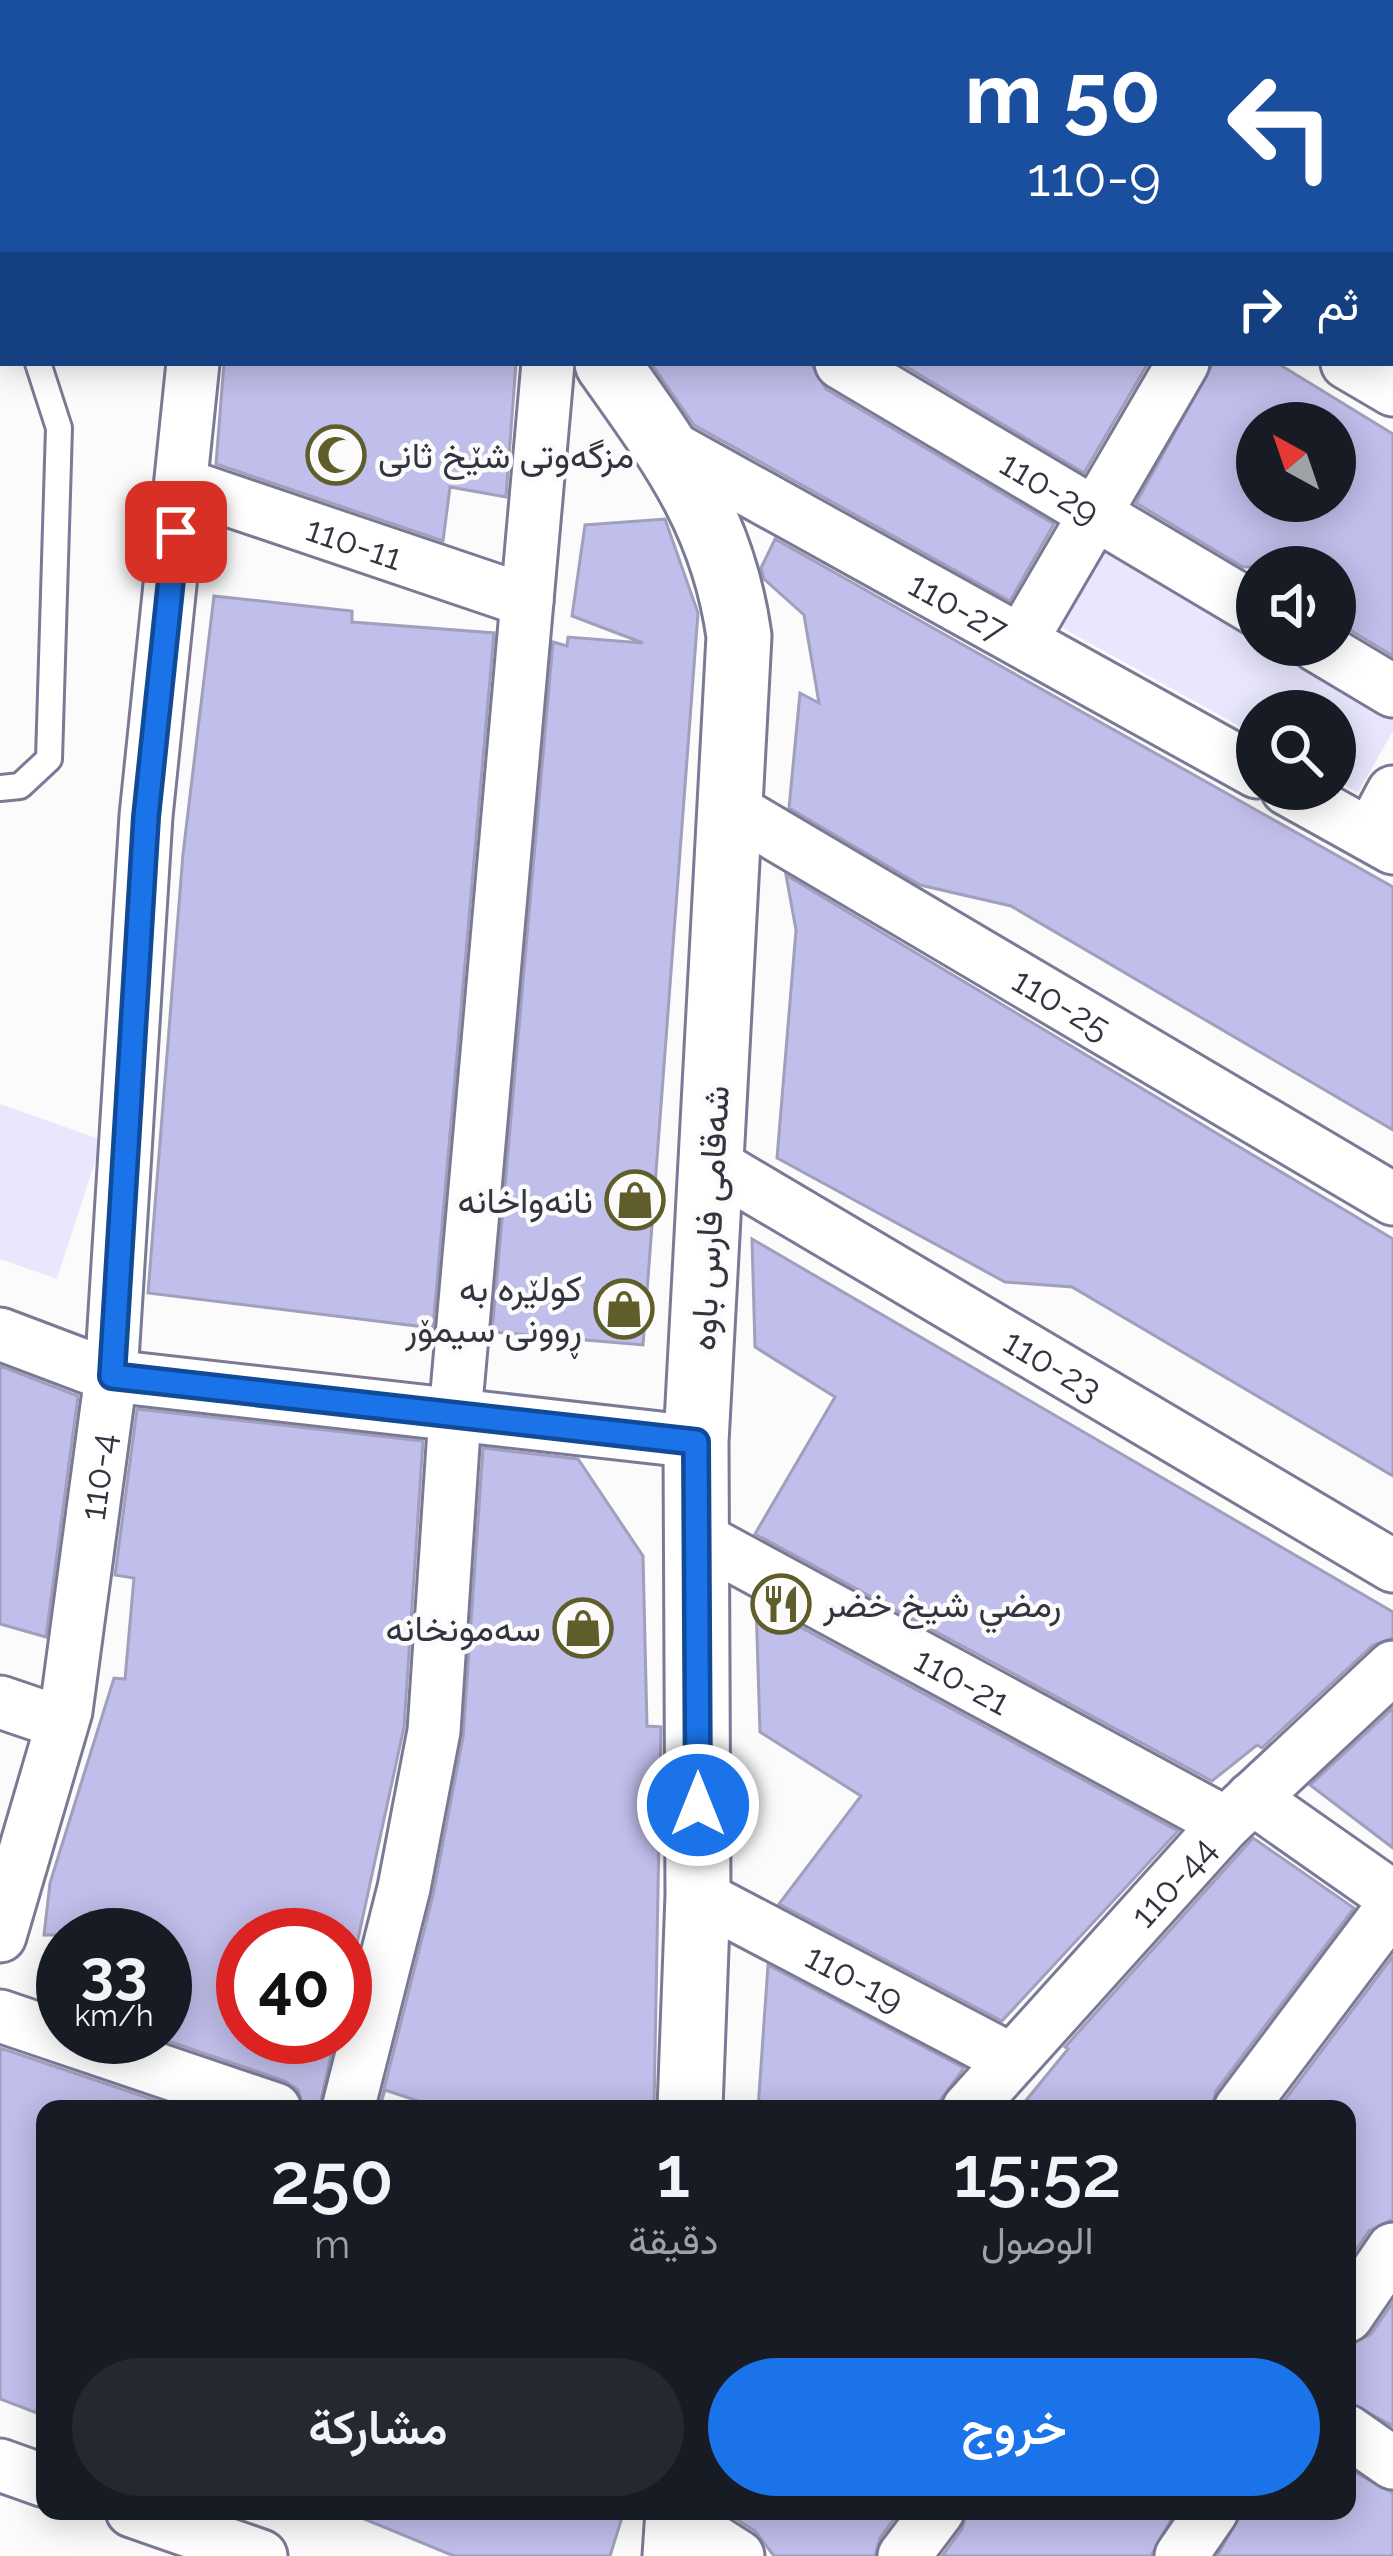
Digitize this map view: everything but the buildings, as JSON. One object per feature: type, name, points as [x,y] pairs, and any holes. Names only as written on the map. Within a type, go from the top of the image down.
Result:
[{"type":"street","name":"110-4","points":[[0,1936],[62,1723],[112,1376],[144,838],[194,366]]},
{"type":"street","points":[[351,2100],[404,1888],[434,1731],[455,1415],[548,366]]},
{"type":"street","name":"شەقامی فارس باوە","points":[[609,366],[692,485],[731,584],[739,636],[696,1442],[698,1895],[690,2100]]},
{"type":"street","name":"110-29","points":[[846,366],[1236,597]]},
{"type":"street","points":[[1022,641],[1181,366]]},
{"type":"street","points":[[1352,366],[1393,390]]},
{"type":"street","name":"110-27","points":[[662,442],[1236,760]]},
{"type":"street","name":"110-11","points":[[181,484],[527,601]]},
{"type":"street","points":[[1351,666],[1393,691]]},
{"type":"street","name":"110-25","points":[[731,808],[1393,1199]]},
{"type":"street","points":[[1344,810],[1385,825]]},
{"type":"street","name":"110-23","points":[[712,1163],[1393,1566]]},
{"type":"street","points":[[0,1334],[112,1376],[696,1442]]},
{"type":"street","name":"110-21","points":[[697,1536],[1239,1810],[1393,1902]]},
{"type":"street","name":"110-44","points":[[976,2100],[1239,1810],[1393,1667]]},
{"type":"street","points":[[0,1702],[62,1723]]},
{"type":"street","name":"110-19","points":[[698,1895],[1010,2059]]},
{"type":"street","points":[[1247,2100],[1393,1902]]},
{"type":"street","points":[[0,2016],[248,2100]]},
{"type":"street","points":[[1356,2303],[1393,2249]]},
{"type":"street","points":[[1356,2437],[1393,2463]]},
{"type":"street","points":[[0,2465],[36,2478]]},
{"type":"street","points":[[158,2520],[261,2556]]},
{"type":"street","points":[[904,2556],[931,2520]]},
{"type":"street","points":[[1181,2556],[1206,2520]]},
{"type":"street","points":[[677,2528],[738,2556]]},
{"type":"lane","points":[[0,788],[20,786],[49,760],[59,428],[39,366]]},
{"type":"shaded area","points":[[1105,549],[1236,627],[1236,666],[1303,666],[1344,690],[1236,690],[1236,724],[1059,626]]},
{"type":"shaded area","points":[[1356,697],[1393,719],[1393,731],[1358,792]]},
{"type":"shaded area","points":[[0,1104],[102,1140],[57,1279],[0,1259]]},
{"type":"place","name":"مزگەوتی شێخ ثانی","points":[[336,455]]},
{"type":"place","name":"نانەواخانە","points":[[635,1200]]},
{"type":"place","name":"کولێرە بە ڕوونی سیمۆر","points":[[624,1309]]},
{"type":"place","name":"رمضي شيخ خضر","points":[[781,1604]]},
{"type":"place","name":"سەمونخانە","points":[[583,1628]]},
{"type":"route","points":[[176,532],[146,817],[112,1376],[696,1442],[698,1805]]}]
